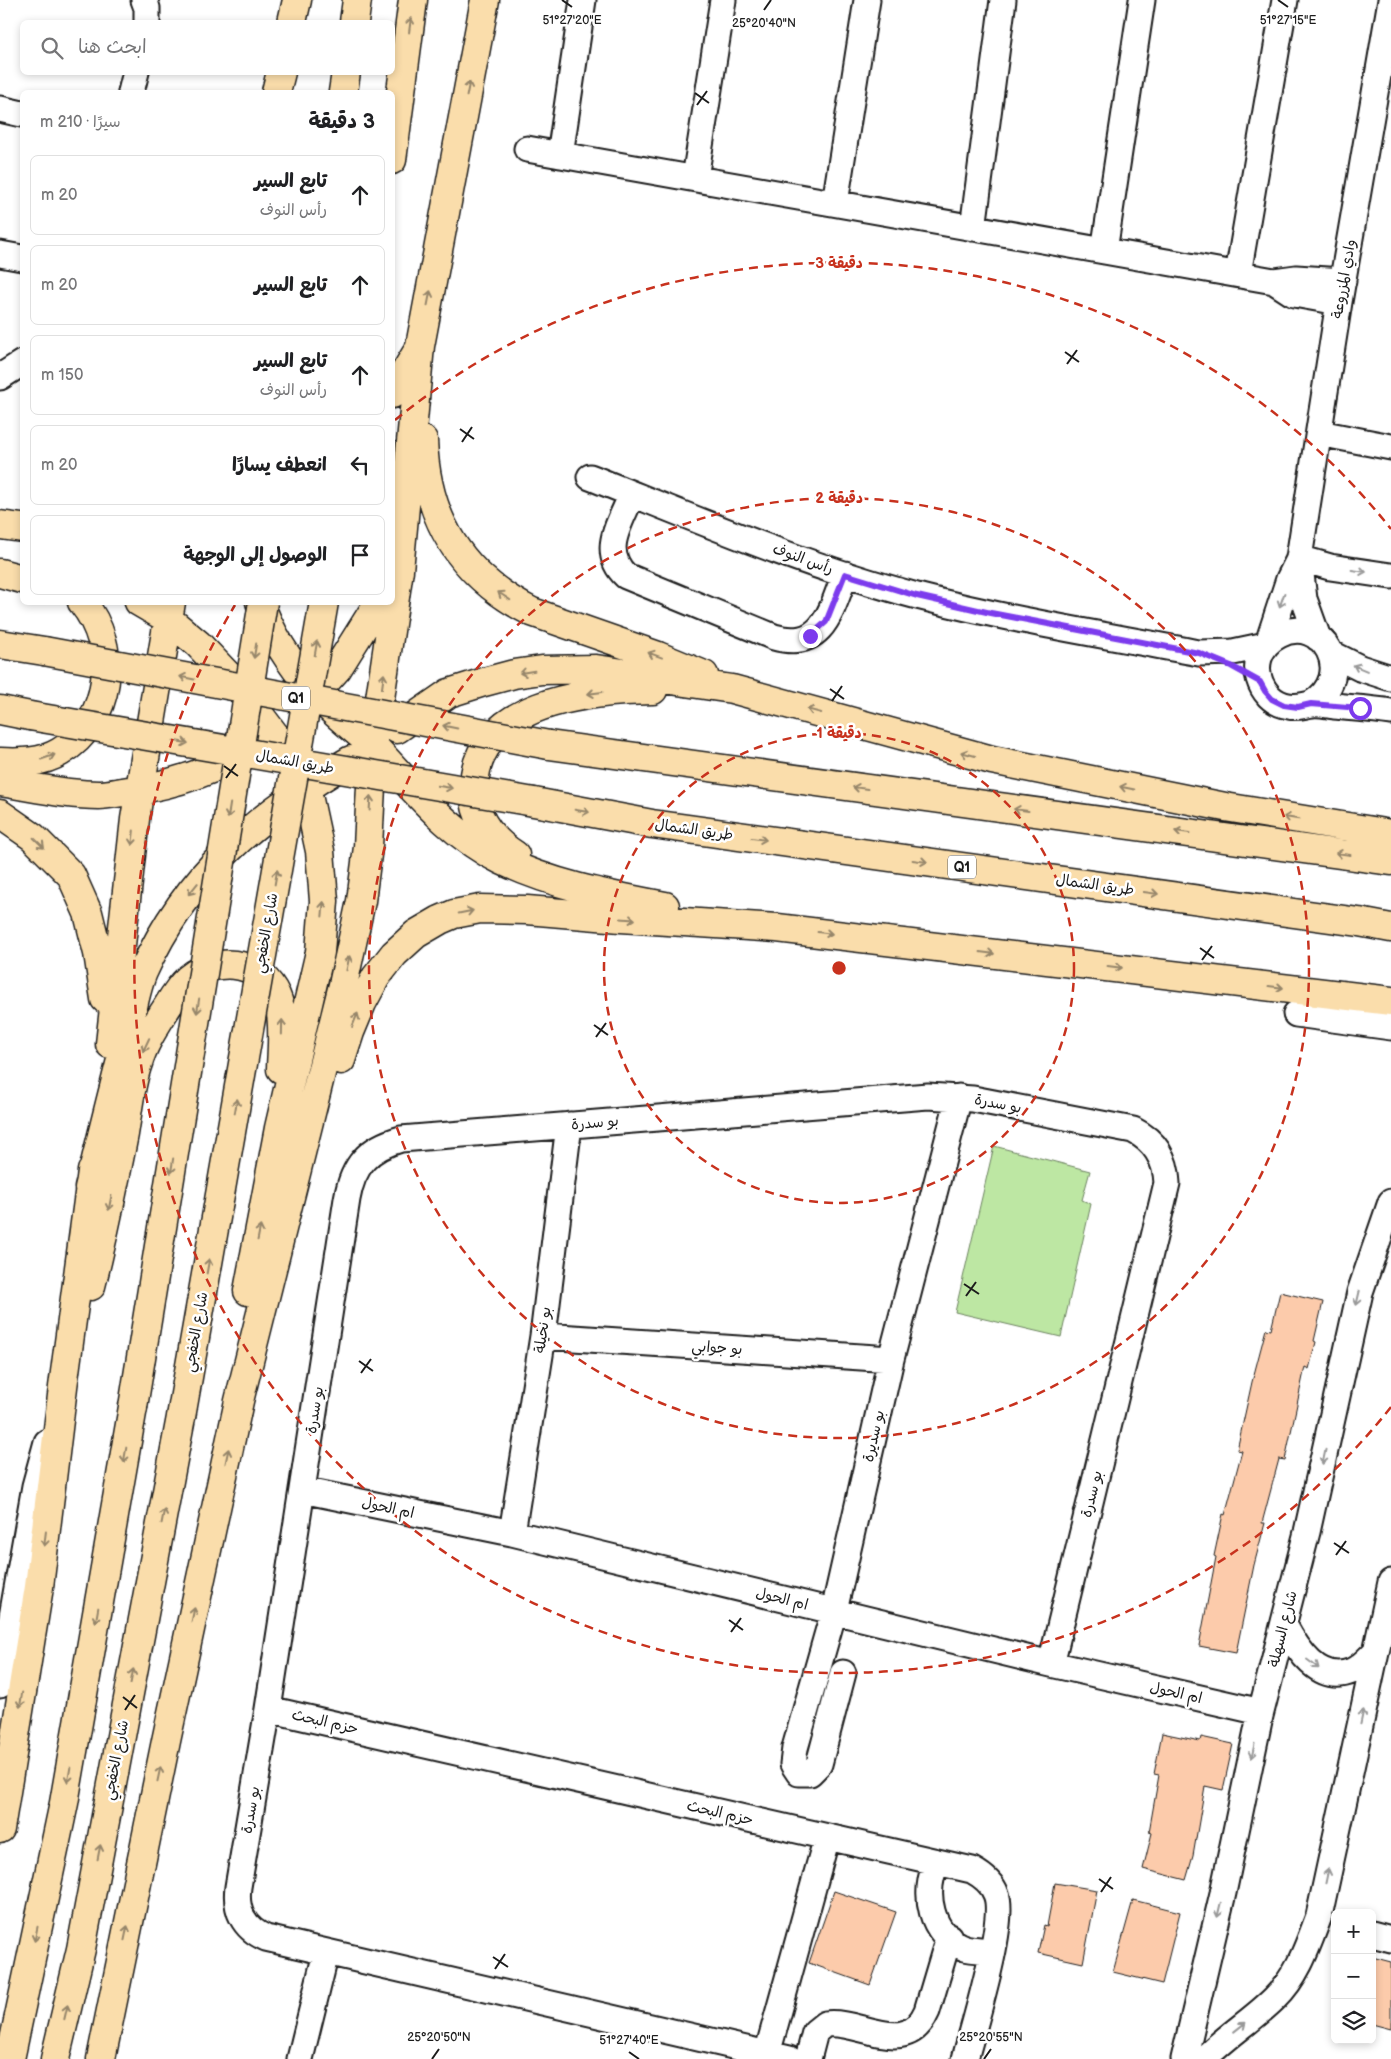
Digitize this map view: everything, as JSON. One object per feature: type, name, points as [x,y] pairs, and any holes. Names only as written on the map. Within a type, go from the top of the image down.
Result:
[{"type":"highway","points":[[292,20],[297,0]]},
{"type":"highway","points":[[354,20],[357,0]]},
{"type":"highway","points":[[395,137],[413,0]]},
{"type":"highway","points":[[396,575],[420,346],[485,0]]},
{"type":"highway","points":[[276,90],[280,75]]},
{"type":"highway","points":[[343,90],[346,75]]},
{"type":"highway","points":[[395,389],[420,346]]},
{"type":"highway","points":[[420,346],[424,460],[430,490],[445,532],[476,574],[503,595],[532,612],[658,656],[732,689]]},
{"type":"highway","points":[[0,525],[20,528]]},
{"type":"highway","points":[[0,553],[20,558]]},
{"type":"highway","points":[[0,573],[20,578]]},
{"type":"highway","points":[[0,762],[37,761],[59,753],[78,738],[97,710],[106,683],[104,647],[100,632],[84,605]]},
{"type":"highway","points":[[149,605],[169,611],[198,644],[222,667],[274,734],[306,786],[320,851],[324,901],[320,952],[279,1128],[236,1352],[235,1375],[239,1401]]},
{"type":"highway","points":[[10,2059],[64,1803],[133,1407],[262,605]]},
{"type":"highway","points":[[263,605],[272,628],[288,657],[316,693],[374,746],[448,824],[474,844],[500,860],[554,882],[590,892],[777,928]]},
{"type":"highway","name":"شارع الخفجي","points":[[55,2059],[80,1949],[182,1417],[323,605]]},
{"type":"highway","points":[[0,782],[70,793],[101,795],[139,790],[192,778],[232,761],[274,734],[295,716],[337,669],[377,605]]},
{"type":"highway","points":[[101,2059],[166,1741],[239,1401],[343,986],[358,917],[368,847],[374,746],[392,605]]},
{"type":"highway","points":[[0,1829],[39,1587],[89,1188],[111,1039],[139,790],[169,611]]},
{"type":"highway","points":[[0,629],[21,647]]},
{"type":"highway","name":"Q1","points":[[21,647],[549,745],[1391,861]]},
{"type":"highway","points":[[89,1188],[142,974],[159,939],[187,896],[225,851],[252,826],[306,786],[374,746],[449,693],[523,673],[565,668],[596,669],[732,689],[992,760],[1225,807],[1391,834]]},
{"type":"highway","points":[[554,882],[502,847],[484,825],[478,811],[474,797],[476,767],[481,753],[494,735],[511,721],[524,714],[586,694],[630,690],[732,689]]},
{"type":"highway","name":"طريق الشمال","points":[[0,710],[652,824],[1391,928]]},
{"type":"highway","points":[[0,814],[33,837],[71,875],[88,913],[98,953],[111,1039]]},
{"type":"highway","points":[[239,1401],[350,1032],[362,1003],[383,967],[394,954],[416,934],[454,914],[504,908],[777,928],[1391,1001]]},
{"type":"highway","points":[[63,1387],[104,1234],[137,1063],[156,1025],[179,989],[199,971],[212,966],[226,964],[239,966],[252,970],[264,978],[273,989],[279,1001],[282,1014],[279,1128]]},
{"type":"street","points":[[144,0],[148,8],[147,20]]},
{"type":"street","points":[[560,155],[583,0]]},
{"type":"street","points":[[695,178],[723,0]]},
{"type":"street","points":[[835,203],[867,0]]},
{"type":"street","points":[[973,228],[1003,0]]},
{"type":"street","points":[[1104,250],[1142,0]]},
{"type":"street","points":[[1238,274],[1286,0]]},
{"type":"street","name":"وادي المزروعة","points":[[1267,644],[1299,558],[1341,292],[1383,100],[1391,0]]},
{"type":"street","points":[[132,90],[135,75]]},
{"type":"street","points":[[0,109],[20,114]]},
{"type":"street","points":[[526,148],[1238,274],[1274,281],[1294,294],[1341,292]]},
{"type":"street","points":[[0,254],[20,258]]},
{"type":"street","points":[[0,377],[20,364]]},
{"type":"street","points":[[1319,434],[1391,447]]},
{"type":"street","name":"رأس النوف","points":[[590,477],[711,526],[845,574],[917,596],[991,613],[1199,653],[1231,666],[1260,682]]},
{"type":"street","points":[[632,494],[613,540],[612,550],[618,569],[626,576],[774,637],[798,640],[810,636],[819,630],[830,613],[845,574]]},
{"type":"street","points":[[1299,558],[1330,567],[1391,576]]},
{"type":"street","name":"وادي المزروعة","points":[[1299,558],[1304,599],[1324,645]]},
{"type":"street","points":[[1391,678],[1360,668],[1324,645],[1310,633],[1292,631],[1275,637],[1267,644],[1259,659],[1258,675],[1260,682],[1272,699],[1284,705],[1298,707],[1311,704],[1391,712]]},
{"type":"street","name":"رأس النوف","points":[[1199,653],[1233,652],[1267,644]]},
{"type":"street","points":[[1311,704],[1327,691],[1332,682],[1334,672],[1324,645]]},
{"type":"street","points":[[1296,1014],[1391,1027]]},
{"type":"street","name":"بو سدرة","points":[[778,2057],[326,1953],[258,1934],[245,1922],[239,1912],[236,1900],[268,1709],[347,1199],[350,1184],[356,1170],[365,1157],[376,1149],[401,1140],[912,1097],[959,1097],[1133,1130],[1146,1136],[1158,1150],[1167,1168],[1167,1183],[1051,1664]]},
{"type":"street","name":"بو سديرة","points":[[843,1674],[820,1764],[810,1773],[799,1773],[793,1764],[795,1748],[834,1611],[891,1359],[959,1097]]},
{"type":"street","name":"بو نخيلة","points":[[512,1533],[543,1336],[569,1125]]},
{"type":"street","name":"شارع السهلة","points":[[1184,2059],[1223,1893],[1261,1712],[1307,1532],[1360,1292],[1380,1262],[1391,1202]]},
{"type":"street","name":"بو جوابي","points":[[543,1336],[891,1359]]},
{"type":"street","points":[[0,1685],[36,1486],[63,1387]]},
{"type":"street","name":"ام الحول","points":[[302,1490],[512,1533],[1051,1664],[1261,1712]]},
{"type":"street","points":[[1204,2059],[1220,2042],[1276,1998],[1327,1919],[1376,1651],[1391,1582]]},
{"type":"street","points":[[1284,1625],[1296,1647],[1307,1660],[1324,1672],[1332,1674],[1353,1671],[1376,1651]]},
{"type":"street","name":"حزم البحث","points":[[268,1709],[972,1870],[992,1886],[999,1905],[992,1951],[965,2059]]},
{"type":"street","points":[[778,2057],[827,1837]]},
{"type":"street","points":[[938,1862],[932,1874],[929,1891],[931,1908],[938,1924],[949,1937],[965,1948],[992,1951]]},
{"type":"street","points":[[1376,1935],[1391,1939]]},
{"type":"street","points":[[808,2059],[815,2032],[825,2024],[838,2024],[886,2038],[897,2039],[916,2030],[923,2021],[927,2011],[949,1937]]},
{"type":"street","points":[[300,2059],[326,1953]]},
{"type":"green space","points":[[994,1146],[1090,1171],[1082,1200],[1091,1204],[1061,1337],[955,1312]]},
{"type":"building","points":[[1280,1292],[1323,1302],[1314,1341],[1316,1342],[1309,1369],[1305,1367],[1285,1460],[1279,1459],[1262,1523],[1265,1523],[1254,1565],[1236,1653],[1199,1646],[1223,1514],[1225,1515],[1242,1451],[1237,1450],[1252,1382],[1266,1329],[1271,1330]]},
{"type":"building","points":[[1162,1733],[1200,1741],[1201,1737],[1233,1744],[1223,1790],[1205,1786],[1193,1856],[1186,1880],[1143,1869],[1152,1833],[1149,1832],[1159,1775],[1154,1774]]},
{"type":"building","points":[[1055,1883],[1097,1890],[1083,1963],[1038,1953],[1044,1925],[1047,1926]]},
{"type":"building","points":[[834,1891],[896,1912],[870,1985],[809,1963]]},
{"type":"building","points":[[1133,1900],[1180,1912],[1162,1984],[1113,1972]]},
{"type":"building","points":[[1376,1958],[1391,1962],[1391,2029],[1376,2025]]},
{"type":"route","points":[[810,636],[826,622],[845,574],[917,596],[991,613],[1199,653],[1231,666],[1260,682],[1272,699],[1291,707],[1311,704],[1360,708]]}]
